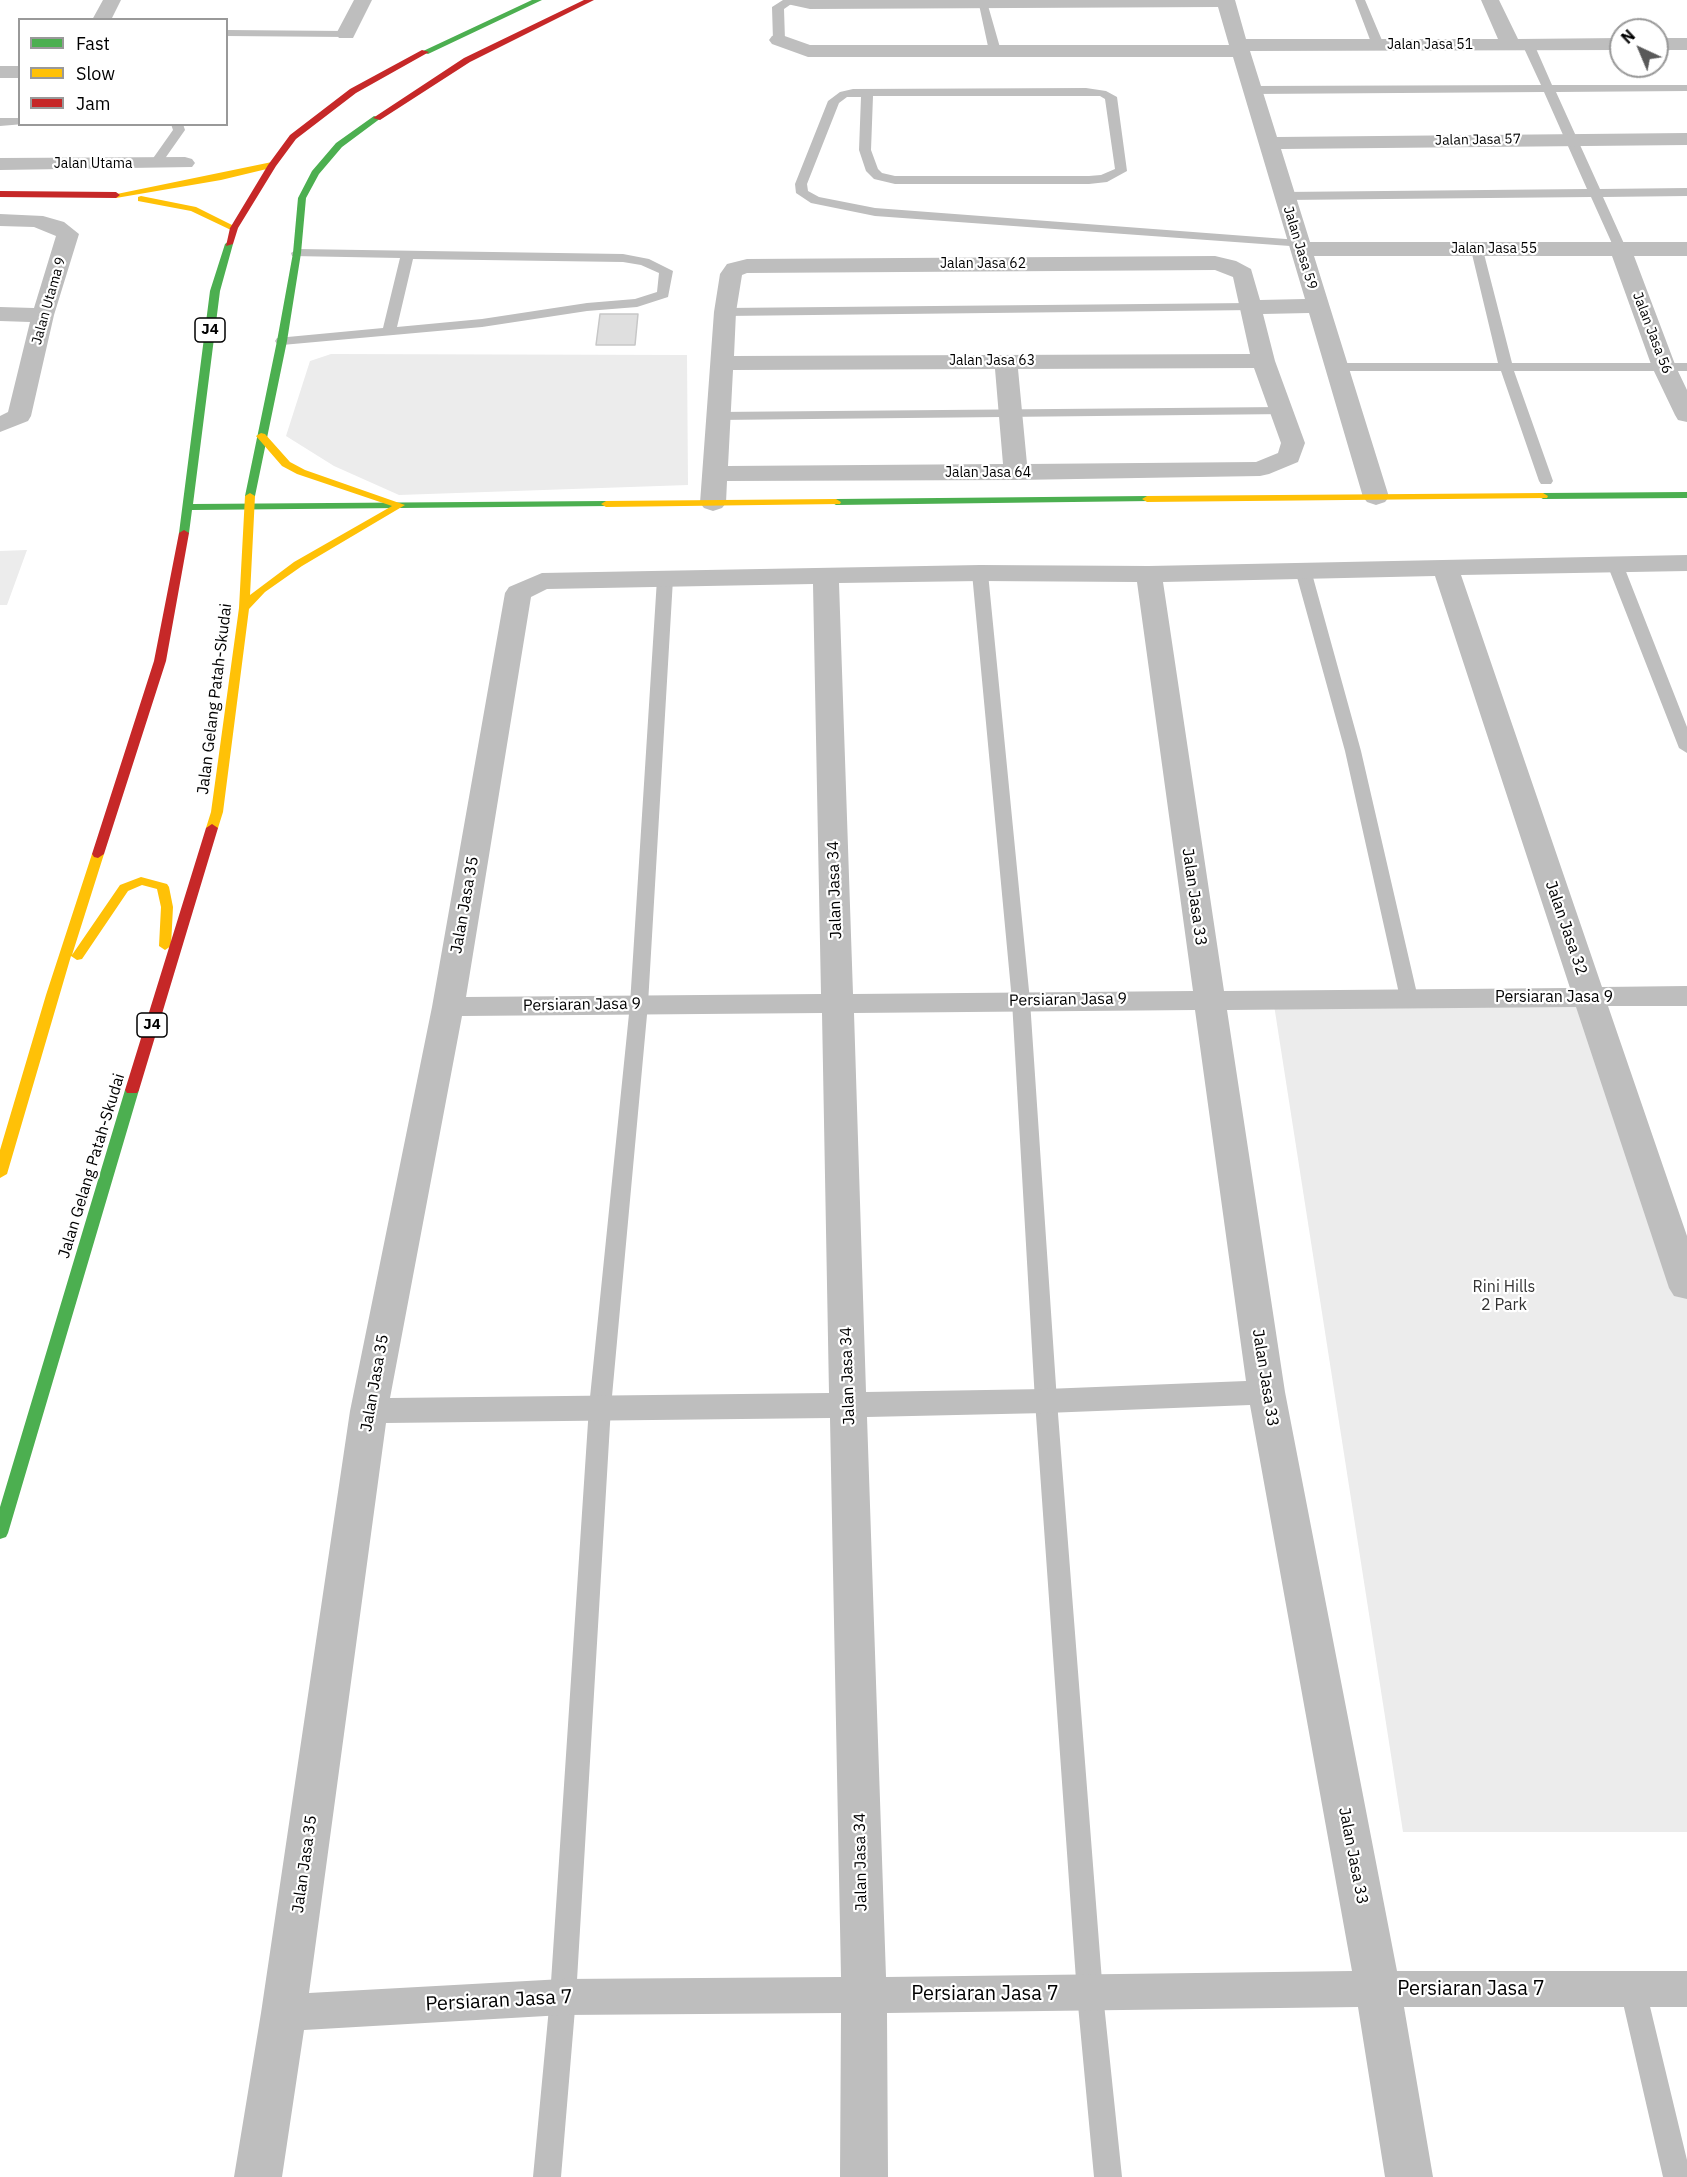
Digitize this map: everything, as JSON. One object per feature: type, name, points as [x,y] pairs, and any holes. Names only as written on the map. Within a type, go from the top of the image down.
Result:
[{"type":"main road","name":"J4","points":[[0,1174],[52,995],[160,661],[189,507],[215,291],[234,228],[272,165],[293,137],[353,91],[428,50],[538,0]]},
{"type":"main road","name":"Jalan Gelang Patah-Skudai","points":[[0,1533],[216,812],[244,608],[248,506],[282,341],[297,253],[302,198],[315,173],[339,145],[467,60],[590,0]]},
{"type":"main road","points":[[116,195],[221,177],[272,165]]},
{"type":"main road","points":[[0,194],[116,195],[193,209],[234,228]]},
{"type":"main road","points":[[261,436],[286,464],[301,472],[349,490],[400,505]]},
{"type":"main road","points":[[189,507],[1687,495]]},
{"type":"main road","points":[[244,608],[261,590],[298,564],[400,505]]},
{"type":"main road","points":[[52,995],[123,888],[141,881],[162,887],[167,907],[163,989]]},
{"type":"street","points":[[102,18],[112,0]]},
{"type":"street","points":[[346,34],[363,0]]},
{"type":"street","points":[[793,0],[810,3],[1225,1]]},
{"type":"street","points":[[1490,0],[1520,44]]},
{"type":"street","name":"Jalan Jasa 59","points":[[1225,1],[1376,497]]},
{"type":"street","name":"Jalan Jasa 51","points":[[779,40],[808,51],[1609,44]]},
{"type":"street","points":[[1669,44],[1687,44]]},
{"type":"street","points":[[0,72],[18,72]]},
{"type":"street","name":"Jalan Jasa 57","points":[[1269,143],[1687,139]]},
{"type":"street","name":"Jalan Utama","points":[[0,164],[185,163]]},
{"type":"street","name":"Jalan Utama 9","points":[[0,220],[35,221],[56,226],[68,234],[43,315],[20,416],[0,425]]},
{"type":"street","name":"Jalan Jasa 55","points":[[1300,246],[1477,250],[1687,249]]},
{"type":"street","name":"Jalan Jasa 56","points":[[1620,248],[1664,367],[1687,416]]},
{"type":"street","name":"Jalan Jasa 62","points":[[713,503],[725,312],[731,274],[741,268],[759,266],[1215,263],[1228,266],[1243,274],[1263,361],[1293,444],[1289,458],[1260,469]]},
{"type":"street","points":[[1250,307],[1318,306]]},
{"type":"street","points":[[0,315],[43,315]]},
{"type":"street","points":[[1006,361],[1016,473]]},
{"type":"street","name":"Jalan Jasa 63","points":[[721,363],[1263,361]]},
{"type":"street","name":"Jalan Jasa 64","points":[[716,474],[1260,469]]},
{"type":"street","points":[[665,579],[980,573],[1149,574],[1687,563]]},
{"type":"street","name":"Jalan Jasa 32","points":[[1445,568],[1687,1288]]},
{"type":"street","name":"Jalan Jasa 33","points":[[1149,574],[1266,1392],[1378,1989],[1409,2177]]},
{"type":"street","name":"Jalan Jasa 34","points":[[826,575],[864,1994],[864,2177]]},
{"type":"street","name":"Jalan Jasa 35","points":[[258,2177],[284,2013],[369,1411],[448,1007],[518,593],[542,581],[665,579]]},
{"type":"street","name":"Persiaran Jasa 9","points":[[448,1007],[1687,996]]},
{"type":"street","points":[[369,1411],[849,1406],[1266,1392]]},
{"type":"street","name":"Persiaran Jasa 7","points":[[284,2013],[563,1997],[1090,1994],[1378,1989],[1687,1989]]},
{"type":"lane","points":[[779,40],[778,7],[793,0]]},
{"type":"lane","points":[[1360,0],[1378,45]]},
{"type":"lane","points":[[982,2],[995,51]]},
{"type":"lane","points":[[228,33],[346,34]]},
{"type":"lane","points":[[1520,44],[1548,89],[1620,248]]},
{"type":"lane","points":[[1253,90],[1687,88]]},
{"type":"lane","points":[[867,93],[865,150],[872,171],[878,176],[895,180],[1103,179],[1121,171],[1111,97],[1102,93],[867,93],[844,94],[834,101],[801,184],[802,193],[815,200],[894,214],[1300,246]]},
{"type":"lane","points":[[0,122],[18,122]]},
{"type":"lane","points":[[155,164],[178,130],[177,126]]},
{"type":"lane","points":[[1284,196],[1687,192]]},
{"type":"lane","points":[[1477,250],[1506,367],[1546,482]]},
{"type":"lane","points":[[282,341],[482,324],[587,307],[637,303],[663,294],[666,271],[644,262],[623,258],[297,253]]},
{"type":"lane","points":[[389,332],[408,254]]},
{"type":"lane","points":[[725,312],[1250,307]]},
{"type":"lane","points":[[1337,367],[1687,367]]},
{"type":"lane","points":[[717,416],[1282,411]]},
{"type":"lane","points":[[1616,564],[1687,748]]},
{"type":"lane","points":[[1304,570],[1353,751],[1409,998]]},
{"type":"lane","points":[[980,573],[1021,1001],[1046,1401],[1090,1994],[1107,2177]]},
{"type":"lane","points":[[547,2177],[563,1997],[600,1407],[639,1004],[665,579]]},
{"type":"lane","points":[[1633,1990],[1677,2177]]},
{"type":"green space","points":[[331,354],[687,355],[688,485],[399,495],[334,466],[286,436],[310,361]]},
{"type":"green space","points":[[27,550],[7,605],[0,605],[0,551]]},
{"type":"green space","name":"Rini Hills 2 Park","points":[[1606,1003],[1687,1270],[1687,1832],[1403,1832],[1274,1005]]},
{"type":"building","points":[[600,314],[638,314],[635,345],[596,345]]},
{"type":"traffic: fast","points":[[425,52],[538,0]]},
{"type":"traffic: fast","points":[[250,496],[282,341],[297,253],[302,198],[315,173],[339,145],[377,118]]},
{"type":"traffic: fast","points":[[184,533],[215,291],[229,244]]},
{"type":"traffic: fast","points":[[1543,496],[1687,495]]},
{"type":"traffic: fast","points":[[836,502],[1147,499]]},
{"type":"traffic: fast","points":[[189,507],[606,504]]},
{"type":"traffic: fast","points":[[0,1533],[132,1090]]},
{"type":"traffic: slow","points":[[116,195],[221,177],[272,165]]},
{"type":"traffic: slow","points":[[141,199],[193,209],[234,228]]},
{"type":"traffic: slow","points":[[261,436],[286,464],[301,472],[400,505]]},
{"type":"traffic: slow","points":[[212,828],[217,812],[244,608],[250,496]]},
{"type":"traffic: slow","points":[[1147,499],[1543,496]]},
{"type":"traffic: slow","points":[[606,504],[836,502]]},
{"type":"traffic: slow","points":[[244,608],[261,590],[298,564],[400,505]]},
{"type":"traffic: slow","points":[[0,1174],[52,995],[98,854]]},
{"type":"traffic: slow","points":[[77,956],[124,888],[141,881],[163,887],[167,907],[165,946]]},
{"type":"traffic: jam","points":[[377,118],[467,60],[590,0]]},
{"type":"traffic: jam","points":[[229,244],[234,228],[272,165],[293,137],[353,91],[425,52]]},
{"type":"traffic: jam","points":[[0,194],[116,195]]},
{"type":"traffic: jam","points":[[98,854],[160,661],[184,533]]},
{"type":"traffic: jam","points":[[132,1090],[212,828]]}]
